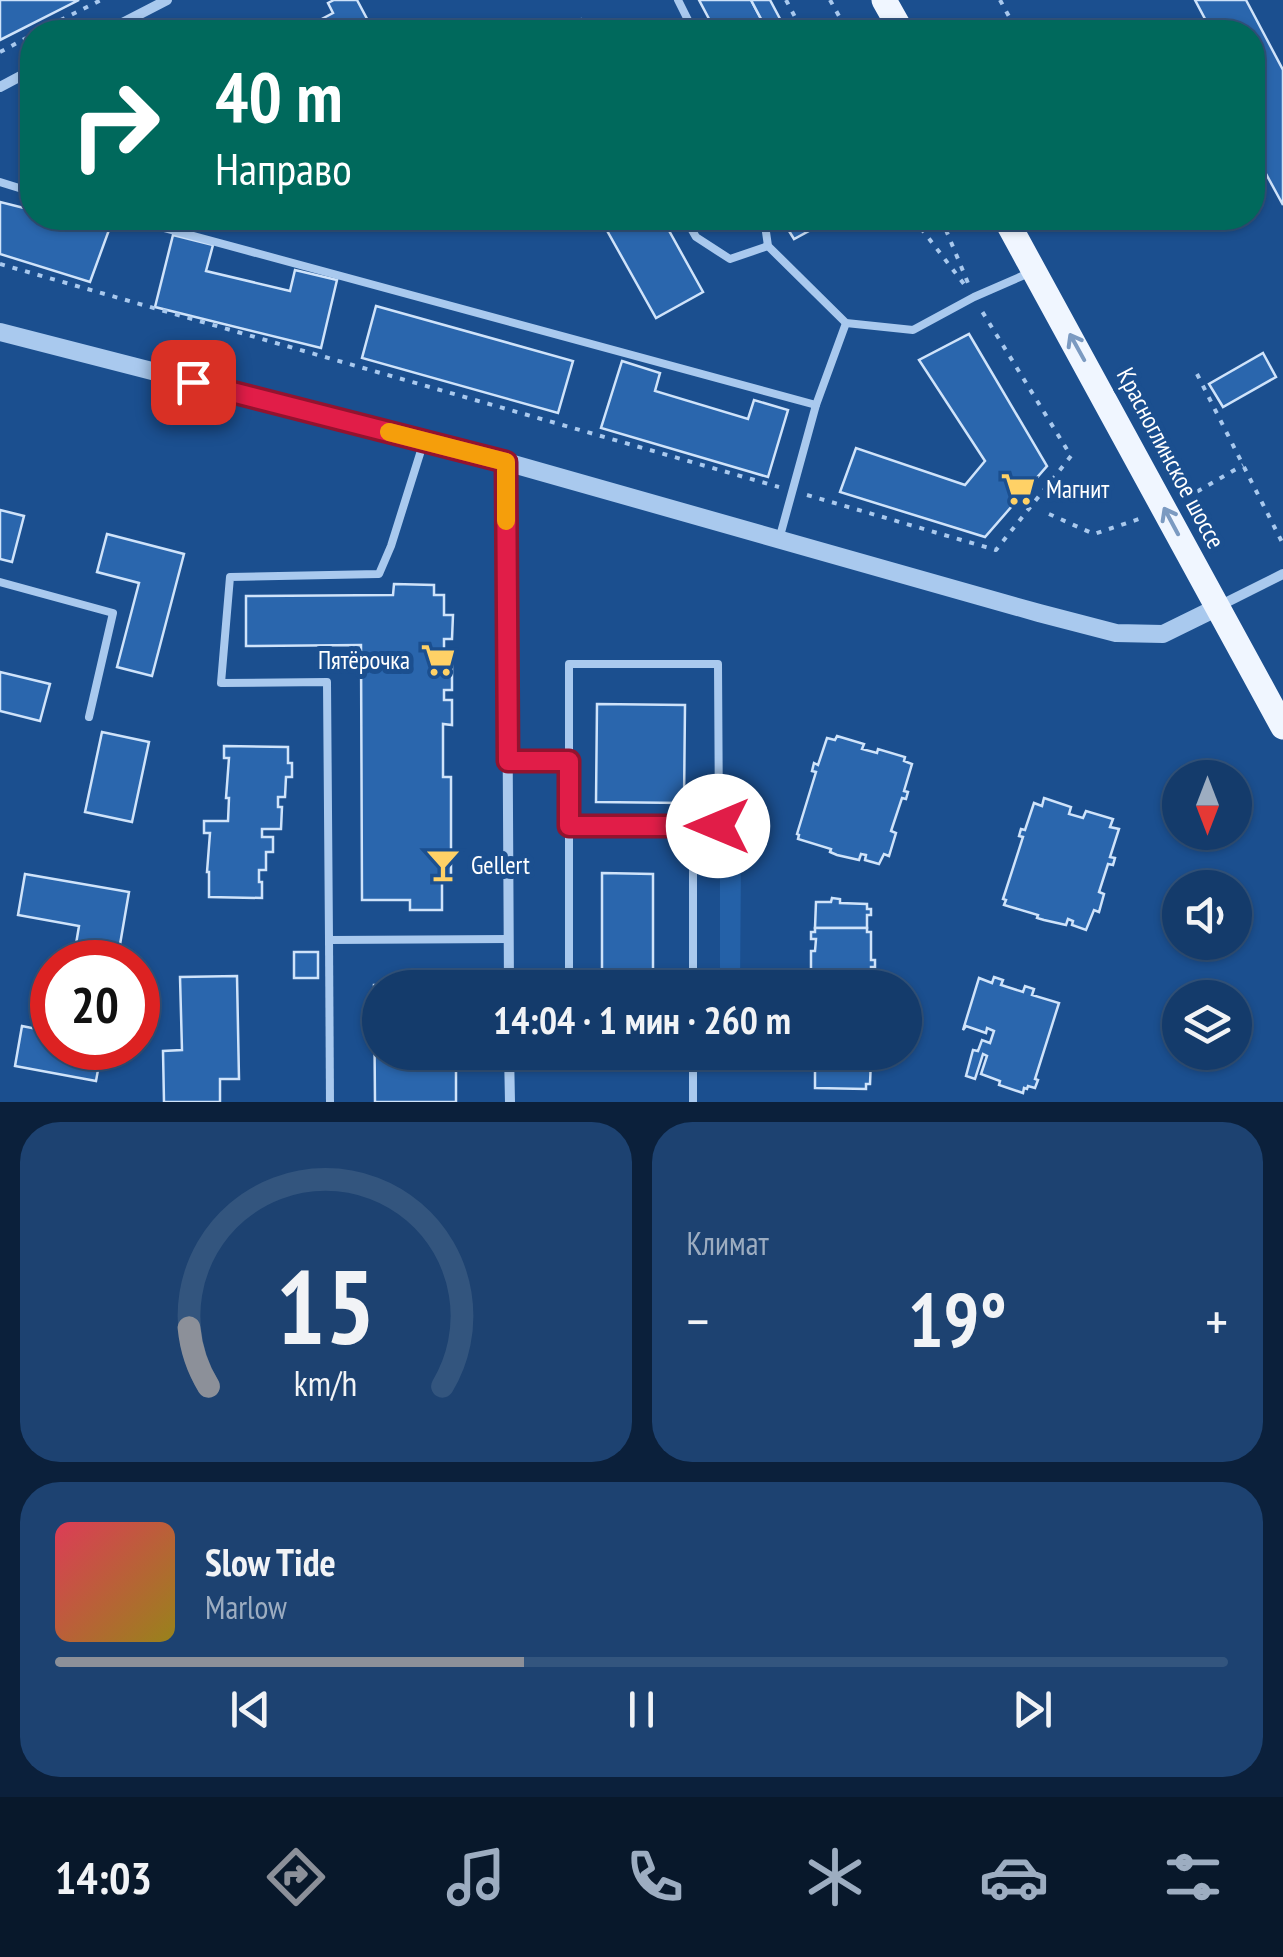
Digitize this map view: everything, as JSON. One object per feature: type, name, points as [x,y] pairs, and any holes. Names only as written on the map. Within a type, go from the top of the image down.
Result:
[{"type":"main road","name":"Красноглинское шоссе","points":[[1013,230],[1283,726]]},
{"type":"street","points":[[128,20],[167,0]]},
{"type":"street","points":[[0,332],[506,462],[1116,633],[1163,634],[1283,574]]},
{"type":"street","points":[[506,462],[509,970]]},
{"type":"street","points":[[509,1070],[510,1102]]},
{"type":"lane","points":[[171,230],[816,404]]},
{"type":"lane","points":[[692,230],[696,237],[730,259],[768,246]]},
{"type":"lane","points":[[766,230],[768,246],[846,324],[913,330],[974,296],[1035,271]]},
{"type":"lane","points":[[779,540],[816,404],[846,324]]},
{"type":"lane","points":[[330,1102],[327,682],[221,683],[230,577],[378,574],[391,546],[424,441]]},
{"type":"lane","points":[[0,582],[112,614],[88,717]]},
{"type":"lane","points":[[569,826],[718,826],[718,664],[569,664],[569,826],[570,970]]},
{"type":"lane","points":[[508,761],[569,761]]},
{"type":"lane","points":[[693,826],[693,970]]},
{"type":"lane","points":[[329,940],[509,939]]},
{"type":"lane","points":[[693,1070],[693,1102]]},
{"type":"path","points":[[62,20],[101,0]]},
{"type":"path","points":[[0,264],[996,550],[1071,456],[974,296],[923,230]]},
{"type":"path","points":[[947,230],[974,296]]},
{"type":"path","points":[[1196,374],[1283,544]]},
{"type":"shaded area","points":[[720,859],[741,859],[740,970],[720,970]]},
{"type":"building","points":[[0,0],[79,0],[40,20],[20,20],[20,30],[0,40]]},
{"type":"building","points":[[357,0],[368,20],[320,20],[333,13],[328,3]]},
{"type":"building","points":[[699,0],[751,0],[762,20],[710,20]]},
{"type":"building","points":[[751,0],[770,0],[781,20],[762,20]]},
{"type":"building","points":[[1195,0],[1246,0],[1257,20],[1206,20]]},
{"type":"building","points":[[1265,36],[1283,70],[1283,205],[1265,172]]},
{"type":"building","points":[[0,202],[20,207],[20,230],[109,230],[90,282],[0,254]]},
{"type":"building","points":[[607,230],[669,230],[703,292],[656,318]]},
{"type":"building","points":[[788,230],[811,230],[794,239]]},
{"type":"building","points":[[173,235],[213,245],[206,271],[290,291],[295,270],[337,280],[321,348],[155,307]]},
{"type":"building","points":[[376,306],[573,361],[558,413],[362,358]]},
{"type":"building","points":[[969,334],[1047,466],[985,537],[840,492],[856,448],[965,485],[985,461],[919,360]]},
{"type":"building","points":[[1263,353],[1276,377],[1223,407],[1209,384]]},
{"type":"building","points":[[622,361],[660,373],[655,391],[748,419],[754,400],[788,410],[768,477],[601,428]]},
{"type":"building","points":[[0,510],[24,516],[12,562],[0,559]]},
{"type":"building","points":[[107,534],[184,554],[152,676],[117,667],[139,583],[97,572]]},
{"type":"building","points":[[394,584],[434,585],[434,595],[444,595],[444,615],[453,615],[452,639],[444,639],[444,657],[452,658],[452,690],[444,690],[444,700],[452,700],[452,725],[443,724],[443,777],[451,777],[451,876],[442,876],[442,910],[410,910],[410,900],[362,900],[361,645],[246,646],[246,596],[393,595]]},
{"type":"building","points":[[0,672],[50,684],[40,721],[0,711]]},
{"type":"building","points":[[597,704],[685,705],[684,803],[596,802]]},
{"type":"building","points":[[102,732],[149,742],[132,822],[85,812]]},
{"type":"building","points":[[837,736],[864,744],[862,749],[905,757],[904,761],[912,764],[904,791],[908,792],[906,799],[902,798],[891,831],[896,833],[889,856],[884,854],[879,864],[865,860],[866,855],[861,854],[859,860],[837,855],[831,849],[798,839],[816,772],[812,771],[814,763],[818,765],[827,738],[835,740]]},
{"type":"building","points":[[224,746],[288,747],[288,763],[292,763],[292,777],[286,777],[285,797],[278,797],[278,807],[282,807],[281,829],[262,829],[262,837],[273,837],[273,852],[266,852],[266,870],[259,870],[262,898],[209,897],[210,833],[204,833],[204,821],[228,821],[229,758],[224,758]]},
{"type":"building","points":[[1044,798],[1071,807],[1069,814],[1083,818],[1086,811],[1113,819],[1110,827],[1119,829],[1110,857],[1115,858],[1113,865],[1108,864],[1099,892],[1104,894],[1099,912],[1094,910],[1086,930],[1072,925],[1073,921],[1068,919],[1066,925],[1004,905],[1023,837],[1019,836],[1021,829],[1025,830],[1034,803],[1042,806]]},
{"type":"building","points":[[602,873],[653,874],[653,970],[602,970]]},
{"type":"building","points":[[25,874],[129,892],[121,940],[77,940],[79,926],[18,915]]},
{"type":"building","points":[[832,898],[840,899],[840,903],[867,904],[871,915],[867,915],[867,928],[815,928],[816,902],[831,902]]},
{"type":"building","points":[[815,928],[867,928],[871,932],[871,960],[875,960],[875,967],[811,970],[811,951],[815,951],[816,939],[811,939],[811,932]]},
{"type":"building","points":[[294,952],[318,952],[318,978],[294,978]]},
{"type":"building","points":[[237,976],[239,1079],[220,1079],[220,1102],[164,1102],[163,1051],[182,1050],[180,977]]},
{"type":"building","points":[[994,977],[1003,980],[1001,985],[1023,992],[1025,986],[1034,989],[1032,995],[1059,1003],[1035,1088],[1028,1086],[1023,1093],[981,1074],[987,1056],[983,1054],[975,1079],[966,1076],[973,1050],[978,1051],[982,1040],[990,1043],[994,1031],[987,1028],[986,1033],[966,1026],[963,1030],[979,978],[992,983]]},
{"type":"building","points":[[22,1026],[30,1028],[30,1069],[15,1066]]},
{"type":"building","points":[[37,1070],[98,1070],[96,1081]]},
{"type":"building","points":[[375,1070],[456,1070],[456,1102],[375,1102]]},
{"type":"building","points":[[815,1070],[871,1070],[866,1089],[815,1088]]},
{"type":"slow traffic","points":[[389,432],[506,462],[506,521]]},
{"type":"place","name":"Магнит","points":[[1018,489]]},
{"type":"place","name":"Пятёрочка","points":[[438,660]]},
{"type":"place","name":"Gellert","points":[[443,865]]},
{"type":"route","points":[[193,382],[506,462],[508,761],[569,761],[569,826],[718,826]]}]
